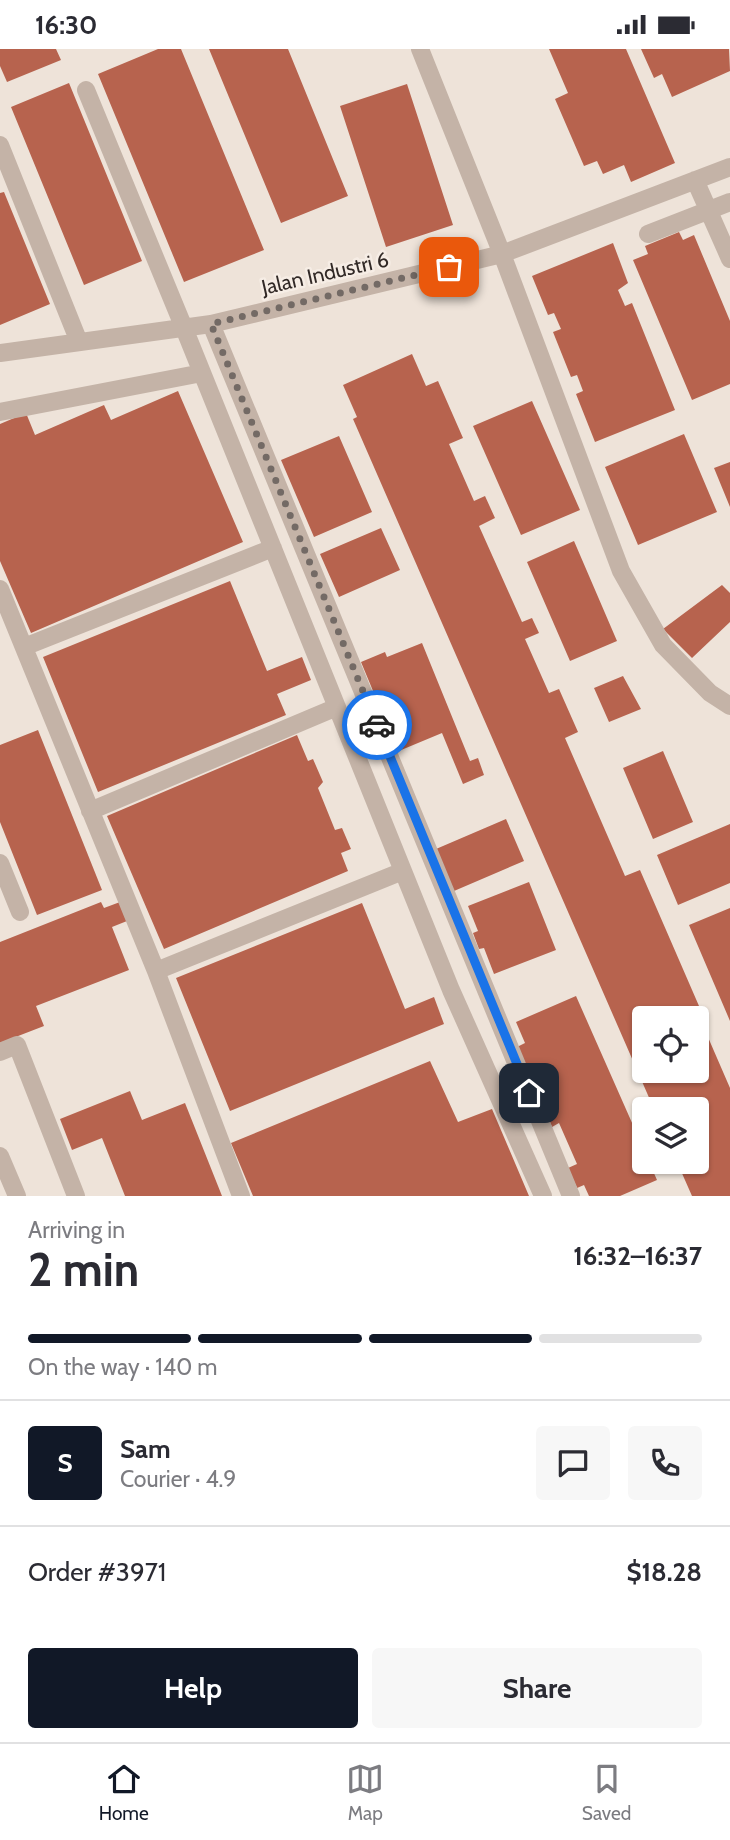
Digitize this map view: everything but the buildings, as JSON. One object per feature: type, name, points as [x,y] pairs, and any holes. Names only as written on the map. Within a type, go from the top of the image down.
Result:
[{"type":"street","points":[[420,49],[502,254],[621,571],[663,645],[710,693],[730,706]]},
{"type":"street","points":[[86,90],[451,990],[543,1196]]},
{"type":"street","points":[[0,145],[79,342]]},
{"type":"street","name":"Jalan Industri 6","points":[[0,353],[211,324],[502,254],[730,167]]},
{"type":"street","points":[[695,180],[730,259]]},
{"type":"street","points":[[648,234],[730,202]]},
{"type":"street","points":[[211,324],[571,1196]]},
{"type":"street","points":[[0,412],[202,373]]},
{"type":"street","points":[[24,647],[273,548]]},
{"type":"street","points":[[0,589],[156,971],[240,1196]]},
{"type":"street","points":[[90,811],[337,707]]},
{"type":"street","points":[[0,863],[20,912]]},
{"type":"street","points":[[156,971],[403,871]]},
{"type":"street","points":[[0,1052],[17,1045],[76,1196]]},
{"type":"street","points":[[0,1156],[17,1196]]},
{"type":"way so far","points":[[377,725],[211,324],[449,267]]},
{"type":"route","points":[[377,725],[529,1093]]}]
